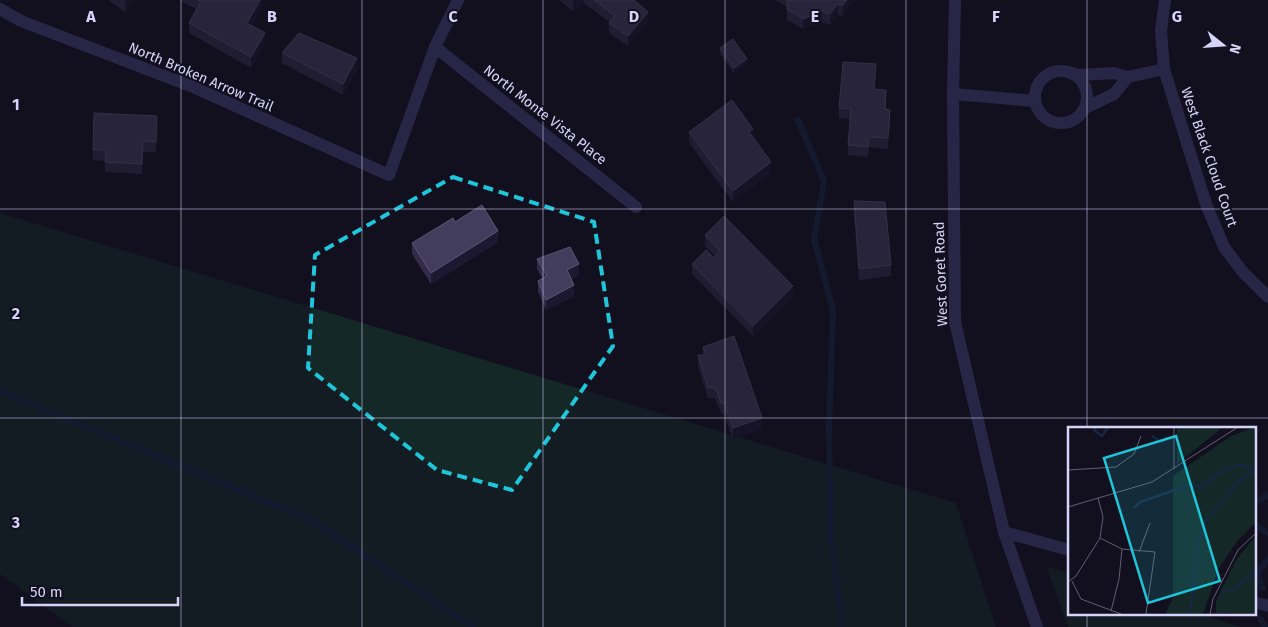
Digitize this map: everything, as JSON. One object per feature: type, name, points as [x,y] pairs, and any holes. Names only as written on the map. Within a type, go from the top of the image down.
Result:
[{"type":"street","points":[[435,47],[458,0]]},
{"type":"street","name":"West Goret Road","points":[[955,0],[953,94],[955,322],[1004,532],[1037,627]]},
{"type":"street","name":"West Black Cloud Court","points":[[1165,0],[1161,31],[1164,69],[1206,204],[1224,247],[1242,271],[1268,298]]},
{"type":"street","name":"North Broken Arrow Trail","points":[[0,9],[21,21],[193,88],[389,176],[435,47]]},
{"type":"street","name":"North Monte Vista Place","points":[[435,47],[636,207]]},
{"type":"street","points":[[1128,77],[1114,94],[1085,108],[1074,119],[1063,123],[1052,122],[1042,115],[1035,101],[1036,88],[1043,78],[1059,71],[1080,74],[1114,73],[1128,77],[1164,69]]},
{"type":"street","points":[[1072,73],[1079,78],[1085,88],[1085,108]]},
{"type":"street","points":[[953,94],[1035,101]]},
{"type":"street","points":[[1004,532],[1068,550]]},
{"type":"highlighted area","points":[[453,177],[594,222],[613,346],[512,490],[437,470],[308,368],[315,255]]},
{"type":"green space","points":[[0,213],[956,503],[996,627],[73,627],[0,574]]},
{"type":"green space","points":[[1046,566],[1068,573],[1068,614],[1200,614],[1240,627],[1068,627]]},
{"type":"building","points":[[198,0],[260,0],[247,23],[265,33],[251,57],[189,23],[201,1]]},
{"type":"building","points":[[594,0],[634,0],[648,12],[628,36],[609,23],[615,16]]},
{"type":"building","points":[[787,0],[847,0],[843,5],[838,4],[830,14],[822,11],[803,19],[787,9]]},
{"type":"building","points":[[299,33],[357,58],[343,84],[282,53]]},
{"type":"building","points":[[733,39],[747,59],[734,68],[720,48]]},
{"type":"building","points":[[843,62],[876,64],[874,89],[886,90],[885,109],[890,110],[888,138],[869,137],[868,147],[848,145],[851,109],[839,108]]},
{"type":"building","points":[[732,100],[753,129],[749,132],[771,162],[733,191],[689,132]]},
{"type":"building","points":[[94,113],[157,116],[156,142],[143,141],[142,164],[105,162],[106,150],[93,150]]},
{"type":"building","points":[[854,201],[885,202],[891,265],[859,269]]},
{"type":"building","points":[[482,205],[498,231],[431,273],[412,243],[453,218],[455,222]]},
{"type":"building","points":[[724,216],[793,286],[753,326],[692,264],[706,250],[714,258],[720,251],[705,235]]},
{"type":"building","points":[[570,247],[579,264],[567,270],[574,285],[546,300],[538,281],[547,276],[537,259]]},
{"type":"building","points":[[734,336],[762,418],[733,428],[724,403],[721,403],[715,387],[708,388],[698,355],[706,355],[703,347]]},
{"type":"waterway","points":[[798,120],[824,181],[814,239],[833,310],[829,429],[831,538],[842,627]]},
{"type":"waterway","points":[[0,391],[309,519],[473,627]]},
{"type":"waterway","points":[[1256,502],[1268,495]]},
{"type":"waterway","points":[[1256,525],[1268,533]]},
{"type":"waterway","points":[[1262,588],[1257,573],[1268,559]]},
{"type":"waterway","points":[[1260,618],[1265,627]]}]
